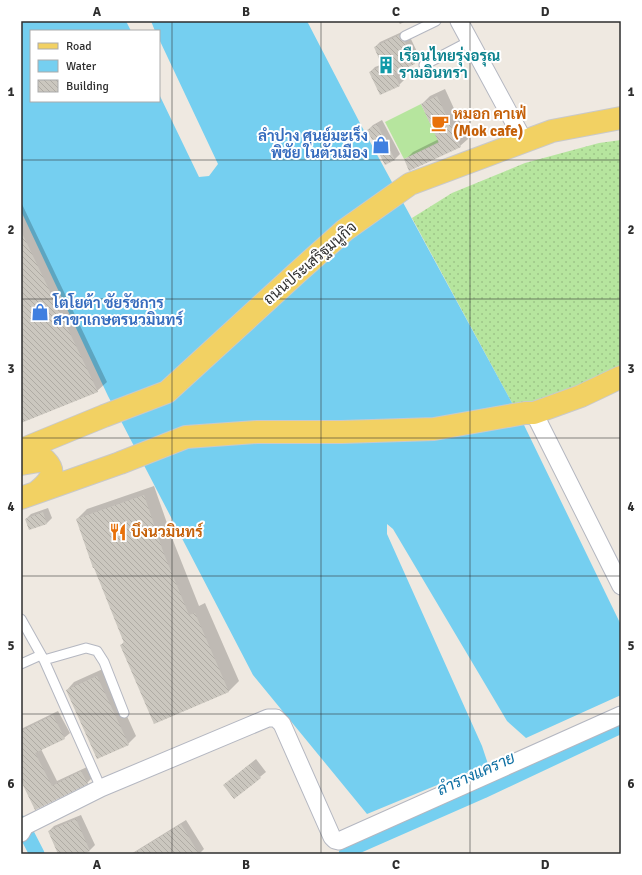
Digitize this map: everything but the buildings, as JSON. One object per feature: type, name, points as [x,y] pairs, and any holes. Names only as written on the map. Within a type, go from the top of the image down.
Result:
[{"type":"main road","name":"ถนนประเสริฐมนูกิจ","points":[[21,450],[167,392],[345,230],[410,184],[552,131],[621,118]]},
{"type":"main road","points":[[29,495],[120,463],[186,437],[257,432],[342,432],[434,429],[529,413],[581,396],[621,377]]},
{"type":"main road","points":[[21,464],[45,460],[49,464],[52,473],[48,483],[29,495]]},
{"type":"street","points":[[459,21],[524,141]]},
{"type":"street","points":[[529,413],[621,586]]},
{"type":"street","points":[[23,831],[101,788],[268,718],[276,718],[282,724],[332,837],[335,840],[339,840],[621,715]]},
{"type":"lane","points":[[405,36],[422,24],[436,21]]},
{"type":"lane","points":[[424,65],[470,41]]},
{"type":"lane","points":[[21,620],[42,657],[101,788]]},
{"type":"lane","points":[[21,664],[42,657],[86,648],[97,651],[104,662],[124,713]]},
{"type":"green space","points":[[421,104],[439,142],[404,159],[385,122]]},
{"type":"green space","points":[[621,140],[621,389],[524,425],[412,218],[452,193],[525,163],[599,143]]},
{"type":"water","points":[[21,21],[126,21],[130,30],[30,30],[30,102],[160,102],[160,96],[199,177],[209,176],[218,164],[160,41],[160,30],[155,30],[151,21],[307,21],[362,127],[524,425],[621,625],[621,695],[526,738],[507,721],[393,529],[387,524],[387,534],[482,746],[488,764],[367,814],[253,675],[108,396],[21,211]]},
{"type":"waterway","name":"ลำรางแคราย","points":[[346,854],[351,849],[483,791],[621,726]]},
{"type":"waterway","points":[[21,823],[37,854]]},
{"type":"place","name":"เรือนไทยรุ่งอรุณ รามอินทรา","points":[[386,65]]},
{"type":"place","name":"หมอก คาเฟ่ (Mok cafe)","points":[[440,123]]},
{"type":"place","name":"ลำปาง ศูนย์มะเร็ง พิชัย ในตัวเมือง","points":[[381,145]]},
{"type":"place","name":"โตโยต้า ชัยรัชการ สาขาเกษตรนวมินทร์","points":[[40,312]]},
{"type":"place","name":"บึงนวมินทร์","points":[[118,532]]}]
